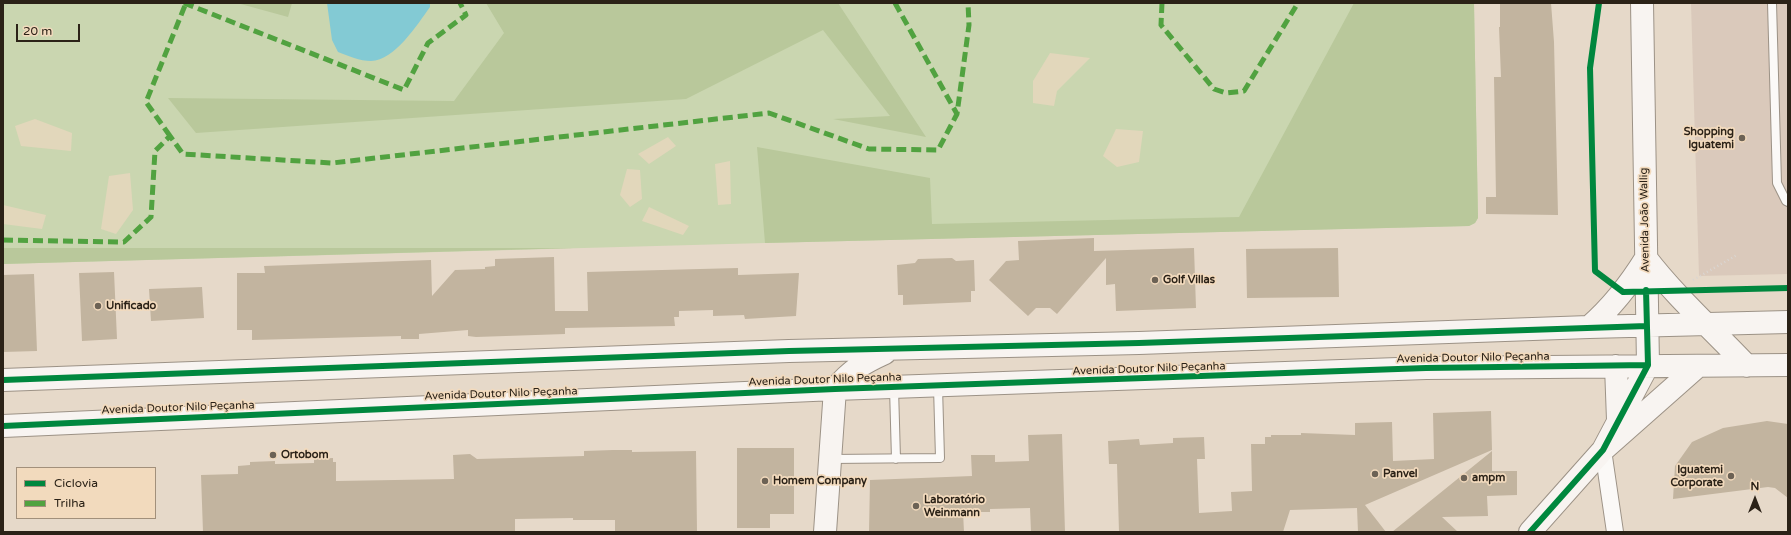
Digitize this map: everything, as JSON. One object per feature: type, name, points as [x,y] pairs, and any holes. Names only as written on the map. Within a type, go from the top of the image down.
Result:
[{"type":"main road","name":"Avenida João Wallig","points":[[1642,3],[1648,365]]},
{"type":"main road","points":[[1589,327],[1608,310],[1646,258],[1673,291],[1708,324],[1747,366]]},
{"type":"main road","points":[[3,380],[789,351],[1139,344],[1589,327],[1788,322]]},
{"type":"main road","points":[[824,532],[835,389],[848,374],[859,365],[891,350]]},
{"type":"main road","points":[[1603,450],[1648,365]]},
{"type":"main road","name":"Avenida Doutor Nilo Peçanha","points":[[3,426],[835,389],[1426,368],[1788,365]]},
{"type":"main road","points":[[1616,366],[1618,420]]},
{"type":"main road","points":[[1530,532],[1603,450],[1698,366]]},
{"type":"street","points":[[1603,450],[1615,532]]},
{"type":"lane","points":[[1772,3],[1777,183],[1786,201],[1788,202]]},
{"type":"lane","points":[[830,459],[940,458],[938,386]]},
{"type":"lane","points":[[894,388],[896,459]]},
{"type":"path","points":[[1673,291],[1737,255]]},
{"type":"shaded area","name":"Shopping Iguatemi","points":[[1691,3],[1788,3],[1788,274],[1699,276]]},
{"type":"green space","points":[[3,3],[1474,3],[1478,218],[1475,223],[1469,226],[765,243],[3,264]]},
{"type":"green space","points":[[237,3],[292,3],[288,17]]},
{"type":"green space","points":[[486,3],[838,3],[926,137],[833,119],[890,116],[823,30],[686,99],[196,133],[168,98],[454,101],[504,33]]},
{"type":"green space","points":[[1354,3],[1474,3],[1478,218],[1475,223],[1469,226],[765,243],[757,147],[930,178],[932,224],[1239,217]]},
{"type":"green space","points":[[3,248],[574,248],[3,264]]},
{"type":"sand","points":[[1050,53],[1090,58],[1057,91],[1054,106],[1033,103],[1033,81]]},
{"type":"sand","points":[[35,119],[72,133],[71,151],[21,146],[15,126]]},
{"type":"sand","points":[[1116,129],[1143,131],[1139,162],[1117,167],[1103,156]]},
{"type":"sand","points":[[668,137],[676,146],[649,164],[638,154]]},
{"type":"sand","points":[[730,161],[731,204],[718,205],[715,164]]},
{"type":"sand","points":[[627,169],[640,170],[642,199],[630,207],[620,195]]},
{"type":"sand","points":[[130,173],[133,210],[116,234],[101,229],[109,176]]},
{"type":"sand","points":[[3,205],[46,215],[42,229],[3,224]]},
{"type":"sand","points":[[649,207],[689,226],[683,235],[642,221]]},
{"type":"water","points":[[327,3],[430,3],[430,7],[412,32],[389,55],[380,59],[367,61],[350,57],[338,52],[332,40]]},
{"type":"building","points":[[1500,3],[1551,3],[1554,42],[1558,215],[1486,214],[1486,197],[1496,197],[1494,77],[1501,77],[1499,27]]},
{"type":"building","points":[[1094,238],[1094,251],[1194,248],[1196,308],[1116,311],[1115,284],[1106,285],[1106,258],[1057,314],[1050,308],[1036,308],[1028,316],[989,280],[1006,261],[1019,260],[1018,241]]},
{"type":"building","points":[[1338,248],[1339,297],[1247,298],[1246,249]]},
{"type":"building","points":[[554,257],[555,311],[588,311],[587,272],[738,268],[738,275],[799,273],[796,316],[745,319],[744,315],[713,316],[713,310],[679,311],[679,317],[674,317],[675,326],[565,328],[565,334],[476,337],[468,336],[468,330],[419,334],[419,339],[401,339],[401,336],[252,340],[252,330],[237,330],[237,273],[265,273],[264,266],[431,260],[432,296],[455,270],[485,269],[485,267],[495,266],[495,259]]},
{"type":"building","points":[[952,258],[956,261],[974,260],[975,291],[971,291],[971,302],[903,305],[903,295],[898,295],[897,265],[915,263],[918,259]]},
{"type":"building","name":"Unificado","points":[[114,272],[117,339],[82,341],[79,273]]},
{"type":"building","points":[[34,274],[37,351],[3,352],[3,275]]},
{"type":"building","points":[[202,287],[204,318],[151,321],[149,289]]},
{"type":"building","points":[[1491,411],[1492,450],[1365,505],[1386,532],[1358,532],[1357,508],[1290,510],[1283,532],[1119,532],[1117,464],[1109,464],[1108,441],[1139,439],[1140,445],[1173,443],[1173,438],[1204,437],[1205,459],[1197,459],[1199,513],[1232,511],[1231,492],[1252,491],[1251,444],[1265,444],[1265,437],[1271,437],[1271,435],[1301,435],[1301,433],[1355,435],[1355,423],[1392,422],[1393,461],[1434,459],[1433,413]]},
{"type":"building","name":"Iguatemi Corporate","points":[[1767,421],[1788,424],[1788,498],[1775,488],[1768,487],[1673,499],[1675,466],[1692,442],[1723,428]]},
{"type":"building","points":[[1062,434],[1065,532],[1031,532],[1030,508],[990,509],[990,512],[963,512],[964,532],[869,532],[870,480],[972,476],[971,455],[995,455],[995,462],[1029,461],[1028,435]]},
{"type":"building","name":"Homem Company","points":[[737,448],[794,448],[794,514],[770,514],[770,528],[737,528]]},
{"type":"building","points":[[632,450],[632,452],[696,451],[697,532],[615,532],[615,520],[573,520],[573,518],[515,519],[515,532],[203,532],[201,475],[238,474],[238,466],[250,465],[250,462],[275,461],[275,464],[314,463],[314,459],[333,458],[333,462],[336,462],[336,481],[454,479],[453,455],[470,454],[477,459],[584,456],[584,451]]},
{"type":"building","points":[[1492,451],[1492,471],[1517,471],[1517,495],[1487,496],[1488,516],[1442,517],[1458,532],[1392,532]]},
{"type":"marked path","points":[[184,3],[404,90],[428,43],[466,15],[460,3]]},
{"type":"marked path","points":[[170,136],[146,102],[186,3]]},
{"type":"marked path","points":[[895,3],[957,114]]},
{"type":"marked path","points":[[3,240],[124,242],[151,217],[155,151],[170,136],[183,154],[332,163],[769,113],[869,149],[938,150],[957,114],[969,25],[968,3]]},
{"type":"marked path","points":[[1162,3],[1161,25],[1214,89],[1226,93],[1244,91],[1298,3]]},
{"type":"cycle path","points":[[1599,3],[1590,68],[1595,271],[1623,292],[1788,288]]},
{"type":"cycle path","points":[[1530,532],[1603,450],[1648,365],[1646,290]]},
{"type":"cycle path","points":[[3,380],[789,351],[1139,343],[1647,326]]},
{"type":"cycle path","points":[[3,426],[835,389],[1426,368],[1648,365]]},
{"type":"place","name":"Shopping Iguatemi","points":[[1742,138]]},
{"type":"place","name":"Golf Villas","points":[[1155,280]]},
{"type":"place","name":"Unificado","points":[[98,306]]},
{"type":"place","name":"Ortobom","points":[[273,455]]},
{"type":"place","name":"Panvel","points":[[1375,474]]},
{"type":"place","name":"Iguatemi Corporate","points":[[1731,476]]},
{"type":"place","name":"ampm","points":[[1464,478]]},
{"type":"place","name":"Homem Company","points":[[765,481]]},
{"type":"place","name":"Laboratório Weinmann","points":[[916,506]]}]
